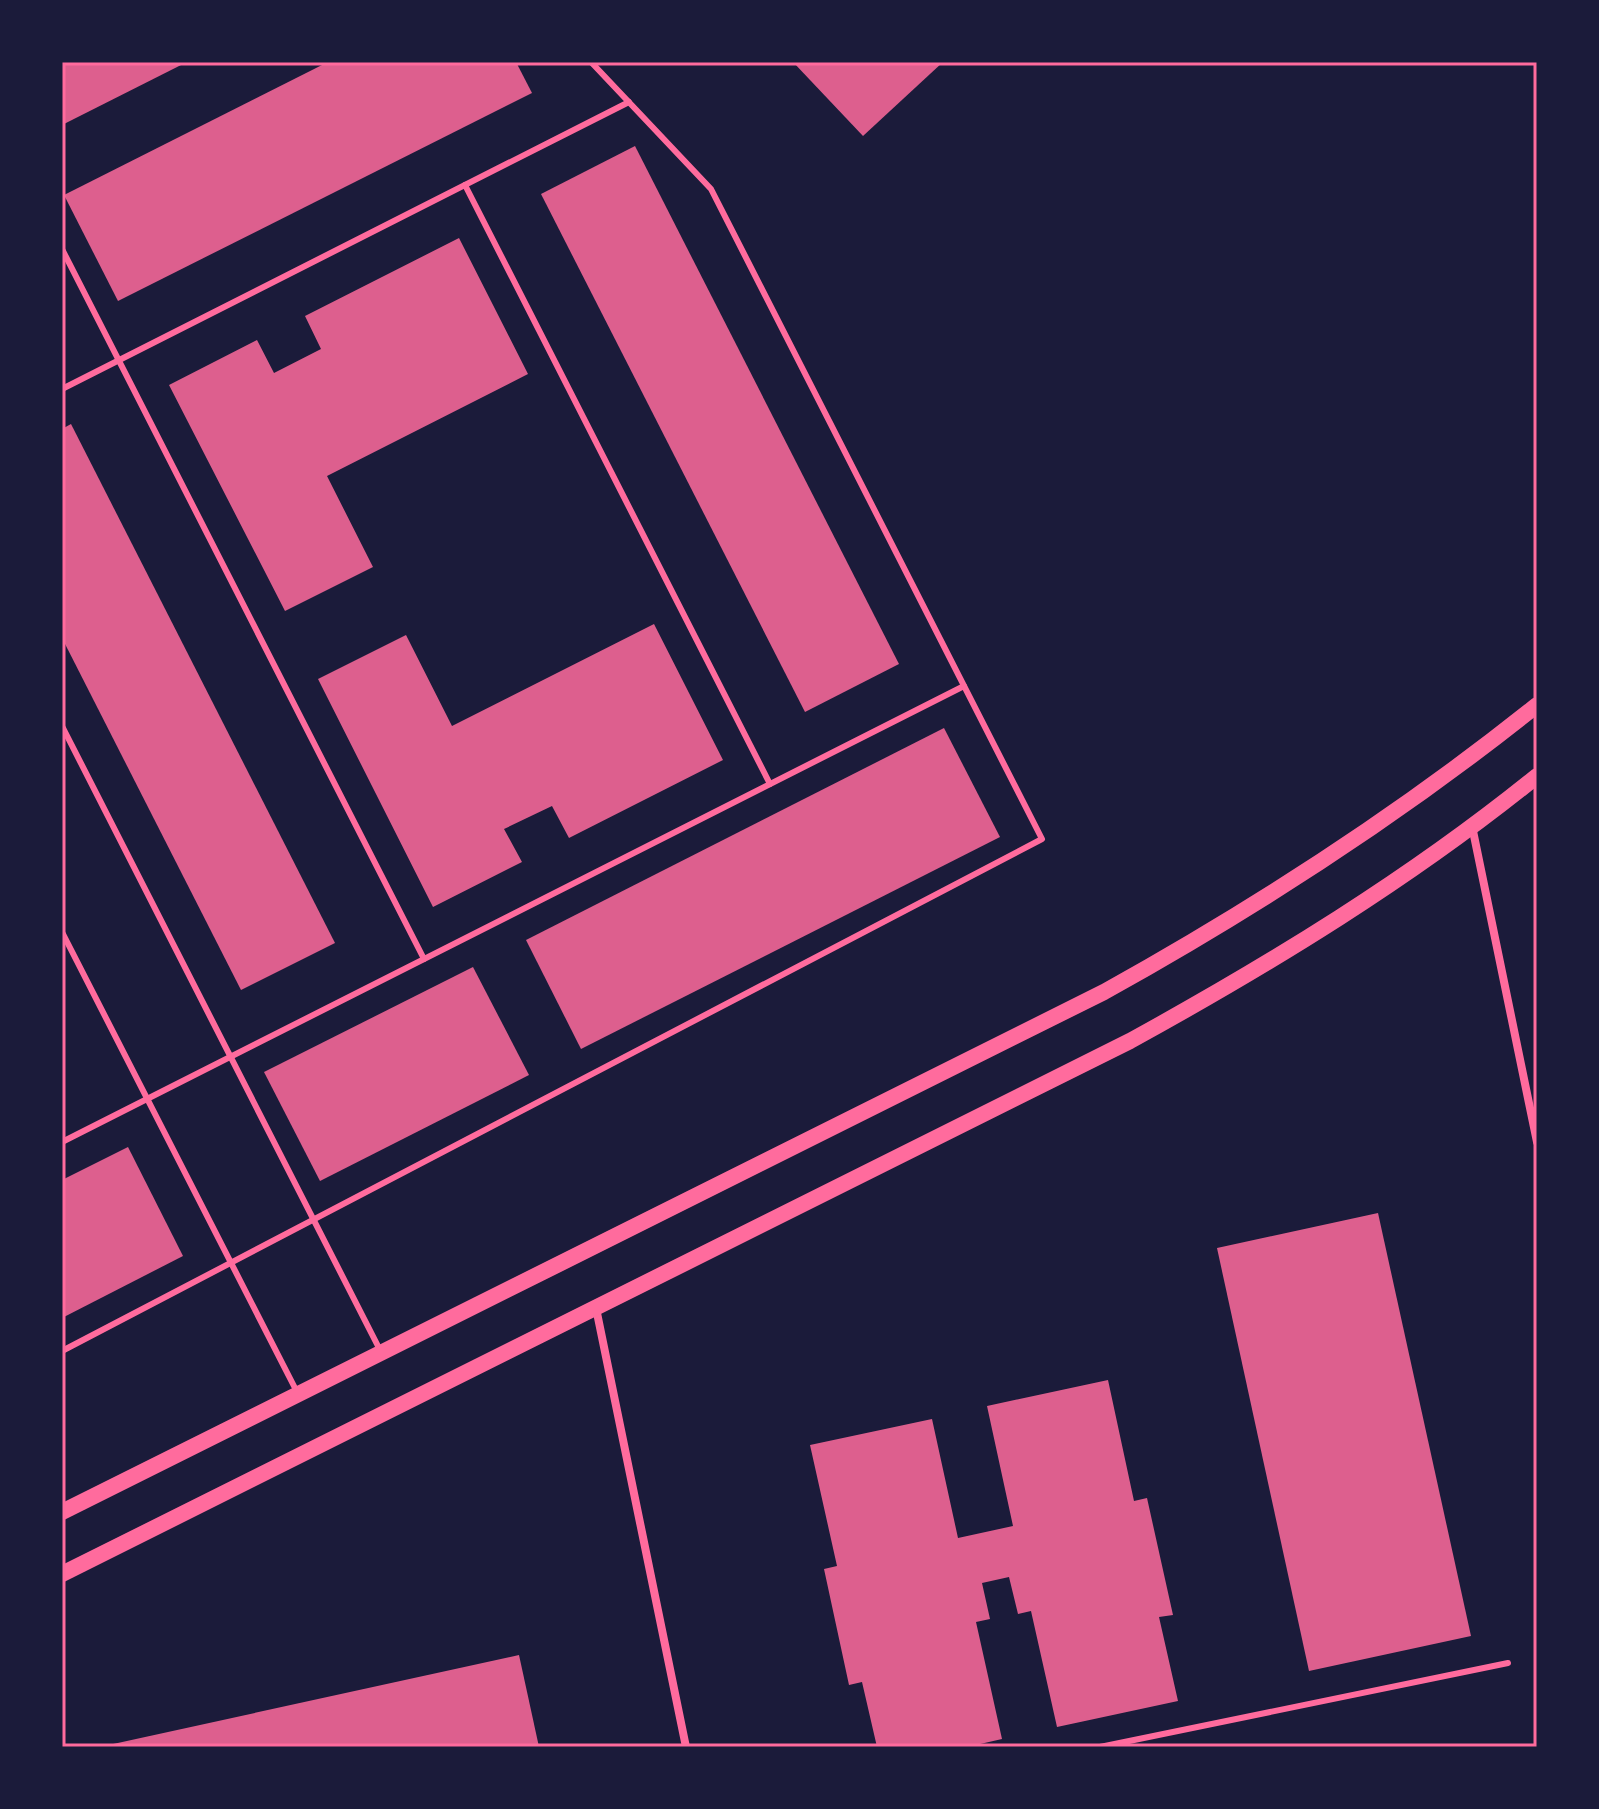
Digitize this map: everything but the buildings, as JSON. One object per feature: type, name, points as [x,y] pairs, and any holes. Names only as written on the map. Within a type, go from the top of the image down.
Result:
[{"type":"main road","points":[[62,1512],[1104,992],[1338,852],[1412,801],[1537,705]]},
{"type":"main road","points":[[62,1574],[1130,1041],[1212,996],[1369,899],[1537,776]]},
{"type":"street","points":[[1472,826],[1537,1142]]},
{"type":"street","points":[[596,1308],[686,1747]]},
{"type":"lane","points":[[62,1351],[1042,839],[711,189],[591,62]]},
{"type":"lane","points":[[62,389],[629,102]]},
{"type":"lane","points":[[465,185],[770,784]]},
{"type":"lane","points":[[62,249],[424,959]]},
{"type":"lane","points":[[62,1142],[964,686]]},
{"type":"lane","points":[[62,726],[381,1352]]},
{"type":"lane","points":[[62,932],[298,1394]]},
{"type":"lane","points":[[1100,1747],[1508,1663]]}]
